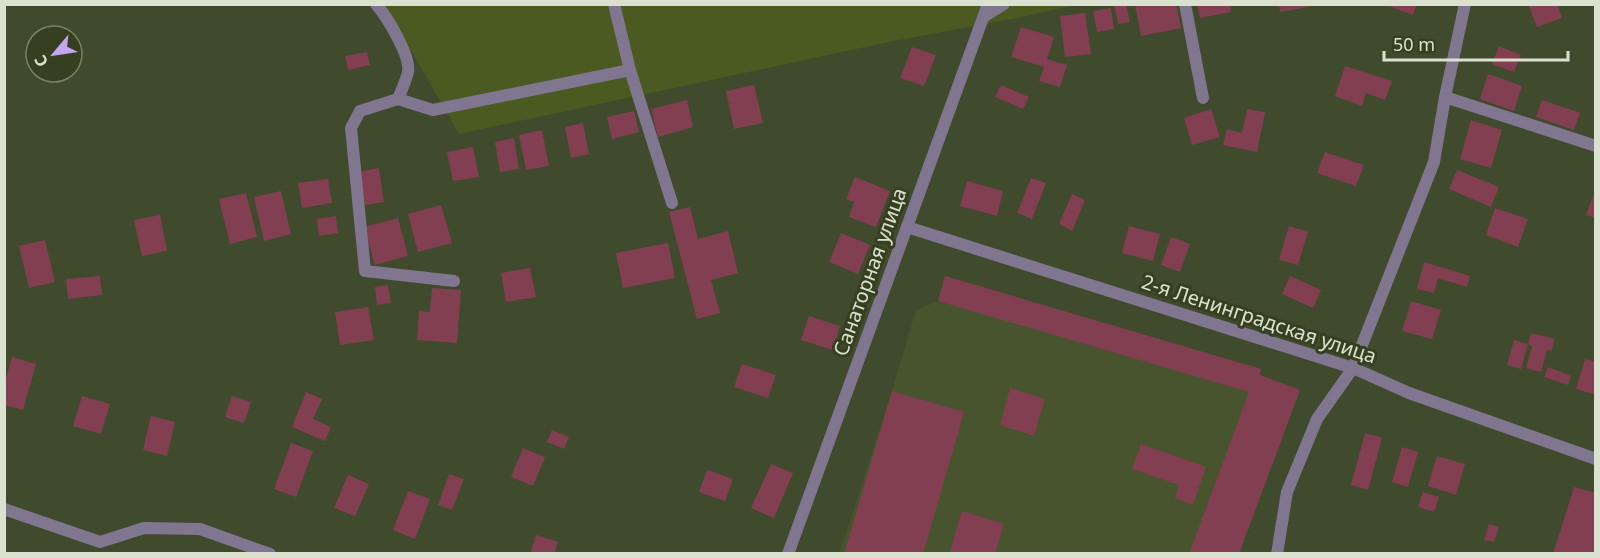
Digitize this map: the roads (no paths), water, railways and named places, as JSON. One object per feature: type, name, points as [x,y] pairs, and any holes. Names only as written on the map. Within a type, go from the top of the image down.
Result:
[{"type":"street","points":[[376,4],[400,41],[409,70],[398,99]]},
{"type":"street","points":[[614,4],[630,70],[672,203]]},
{"type":"street","points":[[987,10],[1004,4]]},
{"type":"street","points":[[1185,4],[1203,98]]},
{"type":"street","points":[[1277,554],[1287,492],[1317,419],[1353,368],[1434,162],[1465,4]]},
{"type":"street","name":"Санаторная улица","points":[[788,554],[987,10]]},
{"type":"street","points":[[454,280],[365,271],[351,128],[360,111],[398,99],[433,110],[630,70]]},
{"type":"street","points":[[1445,97],[1596,146]]},
{"type":"street","name":"2-я Ленинградская улица","points":[[907,226],[1353,368],[1409,393],[1596,459]]},
{"type":"street","points":[[4,509],[98,548],[144,528],[200,529],[270,554]]}]
